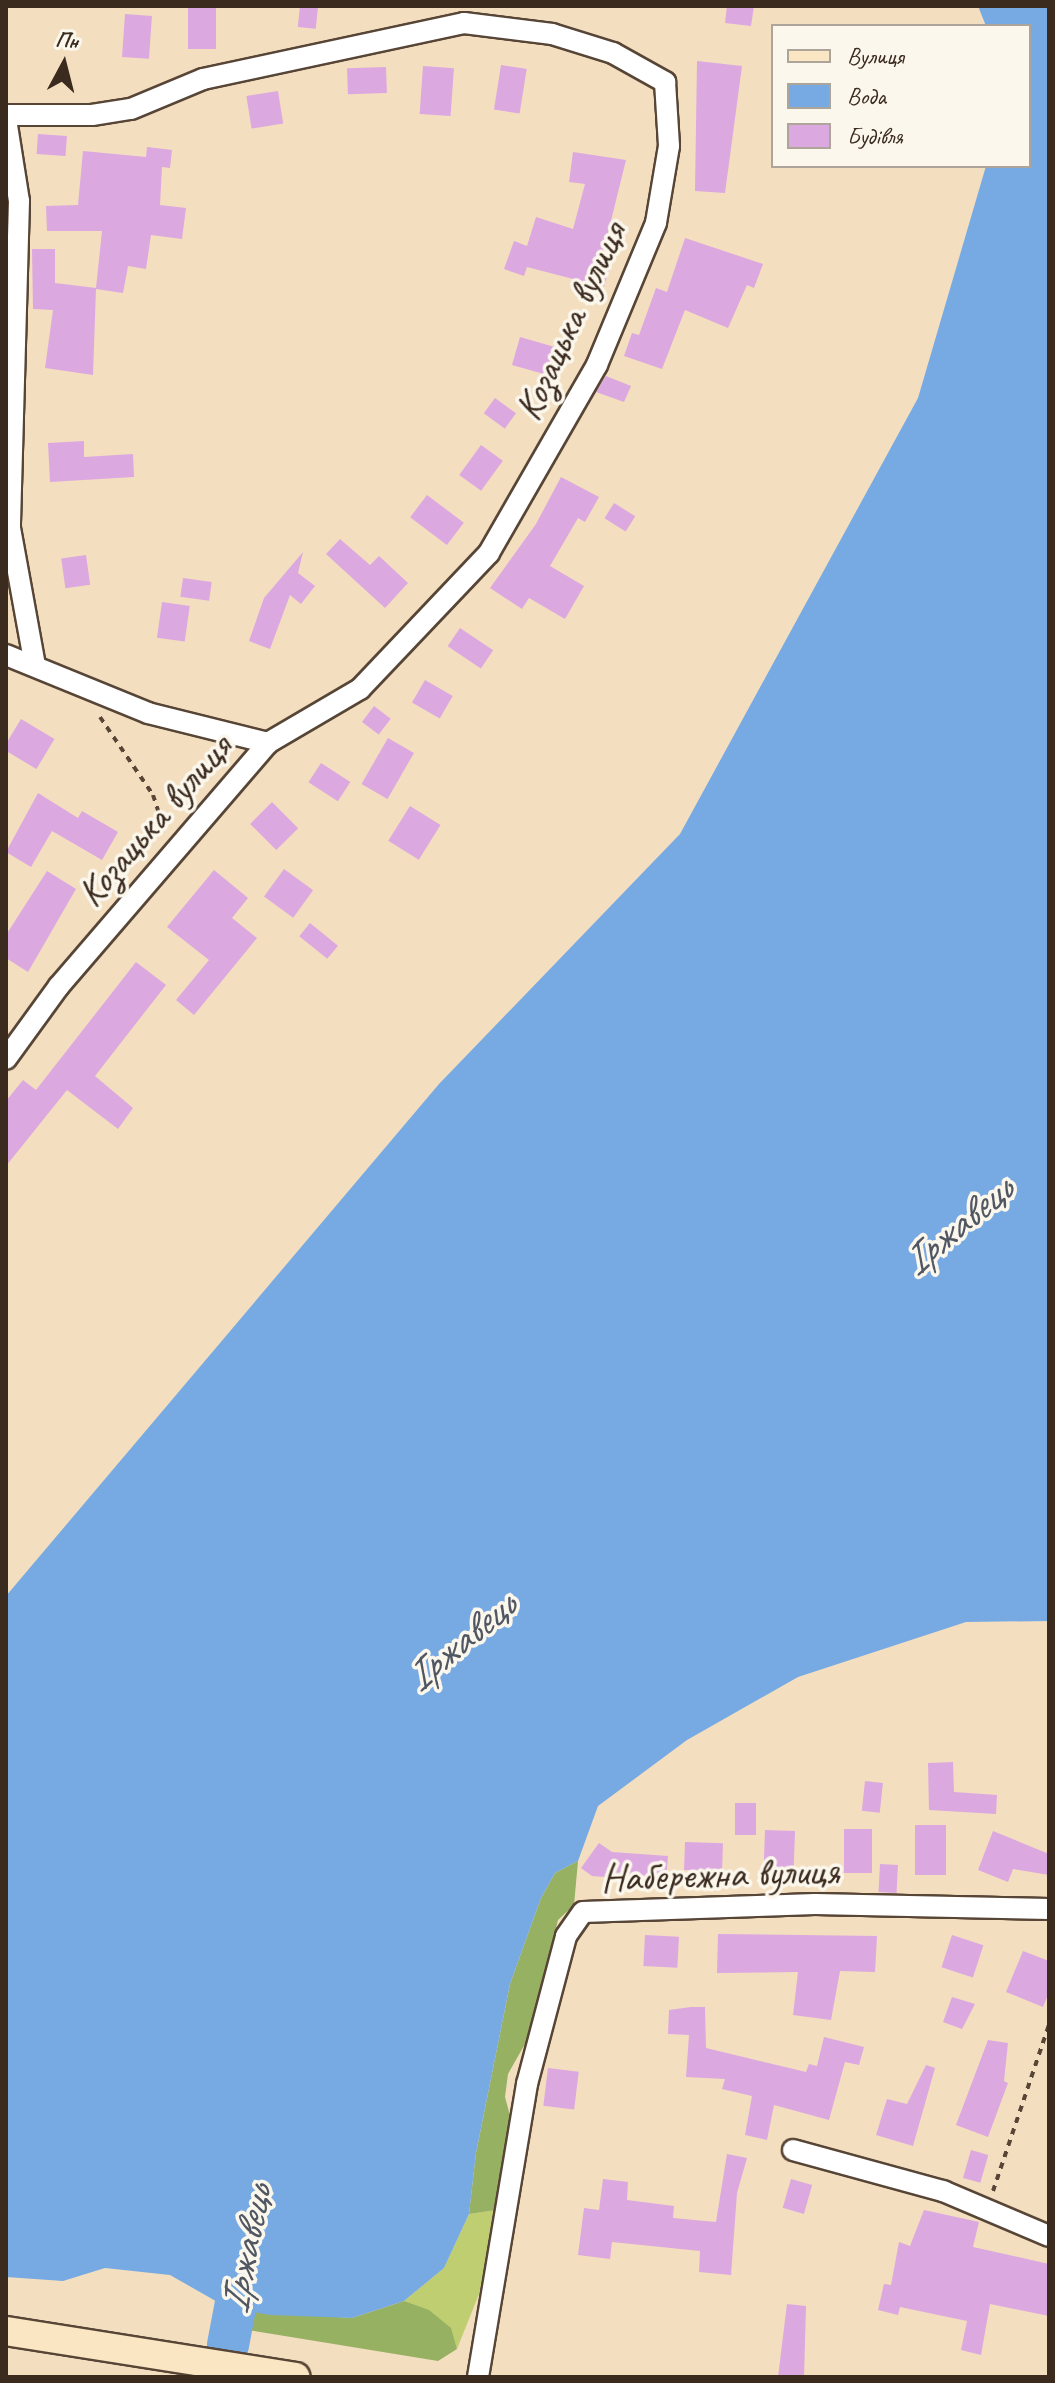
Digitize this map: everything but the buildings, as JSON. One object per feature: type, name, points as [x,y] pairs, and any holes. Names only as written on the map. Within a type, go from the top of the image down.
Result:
[{"type":"street","name":"Козацька вулиця","points":[[6,117],[92,115],[131,109],[203,79],[464,23],[552,34],[613,53],[665,82],[669,146],[656,223],[597,365],[489,553],[360,689],[268,743],[59,986],[6,1059]]},
{"type":"street","points":[[6,117],[19,201],[10,528],[25,587],[35,666]]},
{"type":"street","points":[[6,655],[76,687],[148,713],[268,743]]},
{"type":"street","name":"Набережна вулиця","points":[[478,2377],[527,2084],[566,1936],[583,1912],[815,1904],[1049,1909]]},
{"type":"street","points":[[793,2150],[943,2191],[985,2212],[1049,2236]]},
{"type":"street","points":[[6,2331],[295,2377]]},
{"type":"path","points":[[76,687],[153,795],[160,817],[155,873]]},
{"type":"path","points":[[985,2212],[1049,2025]]},
{"type":"green space","points":[[578,1861],[574,1905],[558,1920],[530,2035],[508,2074],[505,2097],[512,2123],[496,2210],[469,2214],[476,2153],[510,1984],[541,1898],[555,1873]]},
{"type":"green space","points":[[496,2210],[479,2294],[457,2349],[450,2328],[404,2301],[444,2268],[469,2214]]},
{"type":"green space","points":[[404,2301],[429,2310],[451,2328],[457,2349],[438,2361],[242,2329],[239,2321],[245,2311],[352,2318]]},
{"type":"water","points":[[978,6],[1049,6],[1049,1621],[966,1622],[798,1677],[687,1740],[598,1806],[578,1861],[555,1873],[541,1898],[510,1984],[476,2153],[469,2214],[444,2268],[404,2301],[352,2318],[271,2315],[228,2308],[170,2275],[105,2268],[63,2281],[6,2277],[6,1596],[439,1084],[680,834],[918,398],[985,168],[1031,168],[1031,24],[985,24]]},
{"type":"waterway","name":"Іржавець","points":[[228,2345],[245,2255]]}]
